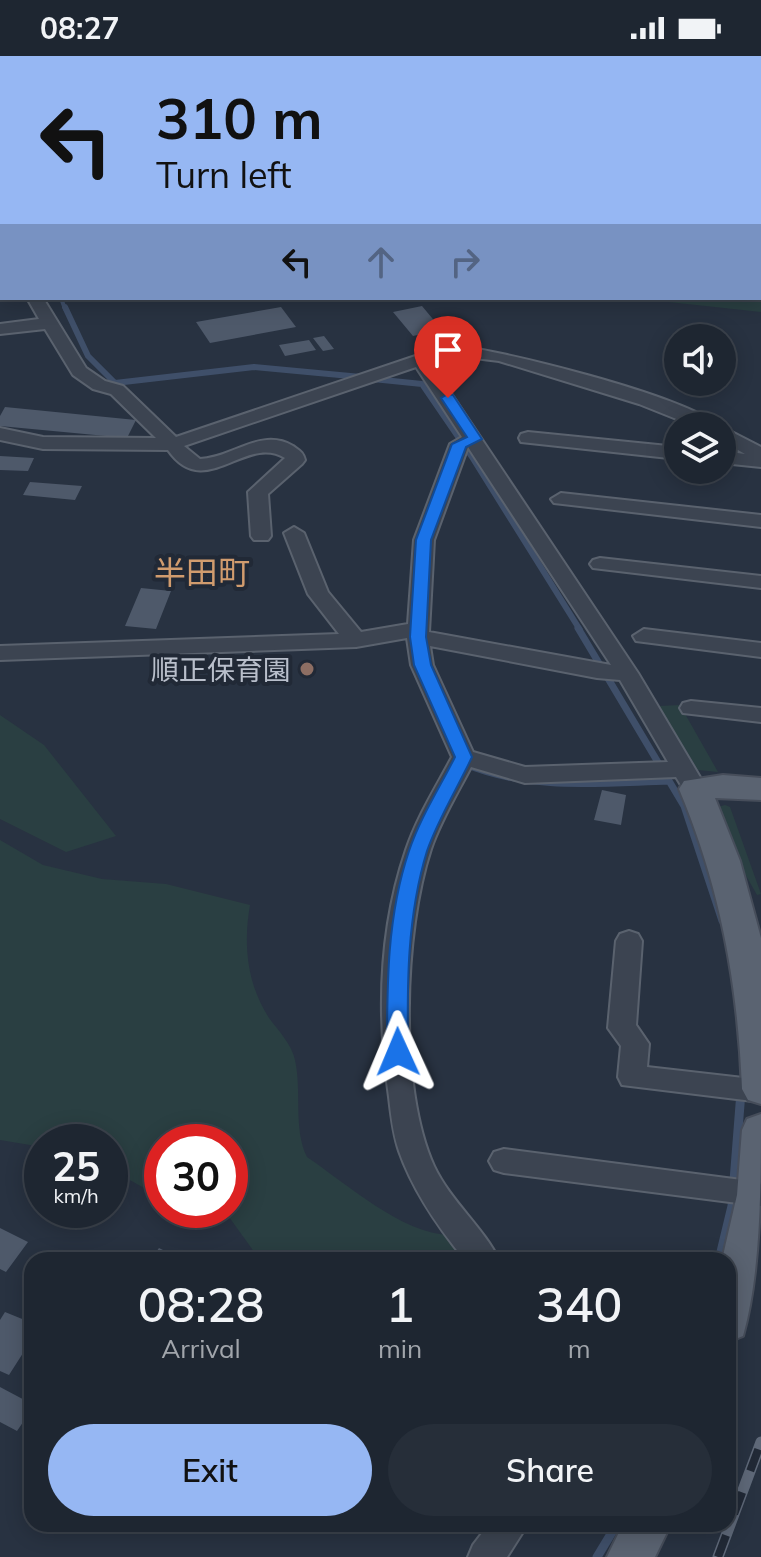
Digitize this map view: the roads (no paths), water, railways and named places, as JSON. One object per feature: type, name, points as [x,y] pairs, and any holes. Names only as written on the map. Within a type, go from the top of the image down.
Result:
[{"type":"main road","points":[[676,775],[723,786],[761,789]]},
{"type":"main road","points":[[676,775],[718,837],[735,898],[760,1042],[751,1090]]},
{"type":"main road","points":[[736,1270],[761,1130]]},
{"type":"main road","points":[[630,1557],[644,1532]]},
{"type":"street","points":[[36,300],[79,371],[99,385],[117,390],[185,459],[209,464],[268,444],[279,445],[295,456],[291,465],[258,492],[261,536]]},
{"type":"street","points":[[0,329],[49,323]]},
{"type":"street","points":[[0,434],[58,443],[173,444],[448,350],[488,352],[676,412]]},
{"type":"street","points":[[419,358],[467,441],[676,775]]},
{"type":"street","points":[[528,438],[664,452]]},
{"type":"street","points":[[467,441],[424,540],[414,632],[422,665],[462,760],[419,848],[408,887],[397,972],[398,1073],[413,1151],[448,1220],[477,1252]]},
{"type":"street","points":[[736,442],[761,458]]},
{"type":"street","points":[[736,457],[761,458]]},
{"type":"street","points":[[561,499],[761,521]]},
{"type":"street","points":[[294,533],[318,594],[356,640]]},
{"type":"street","points":[[600,564],[761,582]]},
{"type":"street","points":[[0,653],[356,640],[414,632],[612,672]]},
{"type":"street","points":[[644,636],[761,650]]},
{"type":"street","points":[[691,708],[761,715]]},
{"type":"street","points":[[462,760],[525,775],[676,775]]},
{"type":"street","points":[[629,941],[622,1028],[635,1044],[632,1077],[751,1090]]},
{"type":"street","points":[[504,1161],[748,1197]]},
{"type":"street","points":[[485,1557],[505,1532]]},
{"type":"waterway","points":[[62,300],[65,309]]},
{"type":"waterway","points":[[65,307],[88,356],[115,383],[254,367],[361,377]]},
{"type":"waterway","points":[[373,379],[422,384],[472,457],[580,630]]},
{"type":"waterway","points":[[578,628],[684,806],[722,921]]},
{"type":"waterway","points":[[465,764],[490,773],[540,782],[669,781]]},
{"type":"waterway","points":[[721,1252],[732,1206],[741,1092]]},
{"type":"waterway","points":[[597,1557],[612,1532]]},
{"type":"railway","points":[[736,1509],[761,1442]]},
{"type":"railway","points":[[718,1557],[727,1532]]},
{"type":"place","name":"順正保育園","points":[[307,669]]},
{"type":"district","name":"半田町","points":[[202,572]]}]
